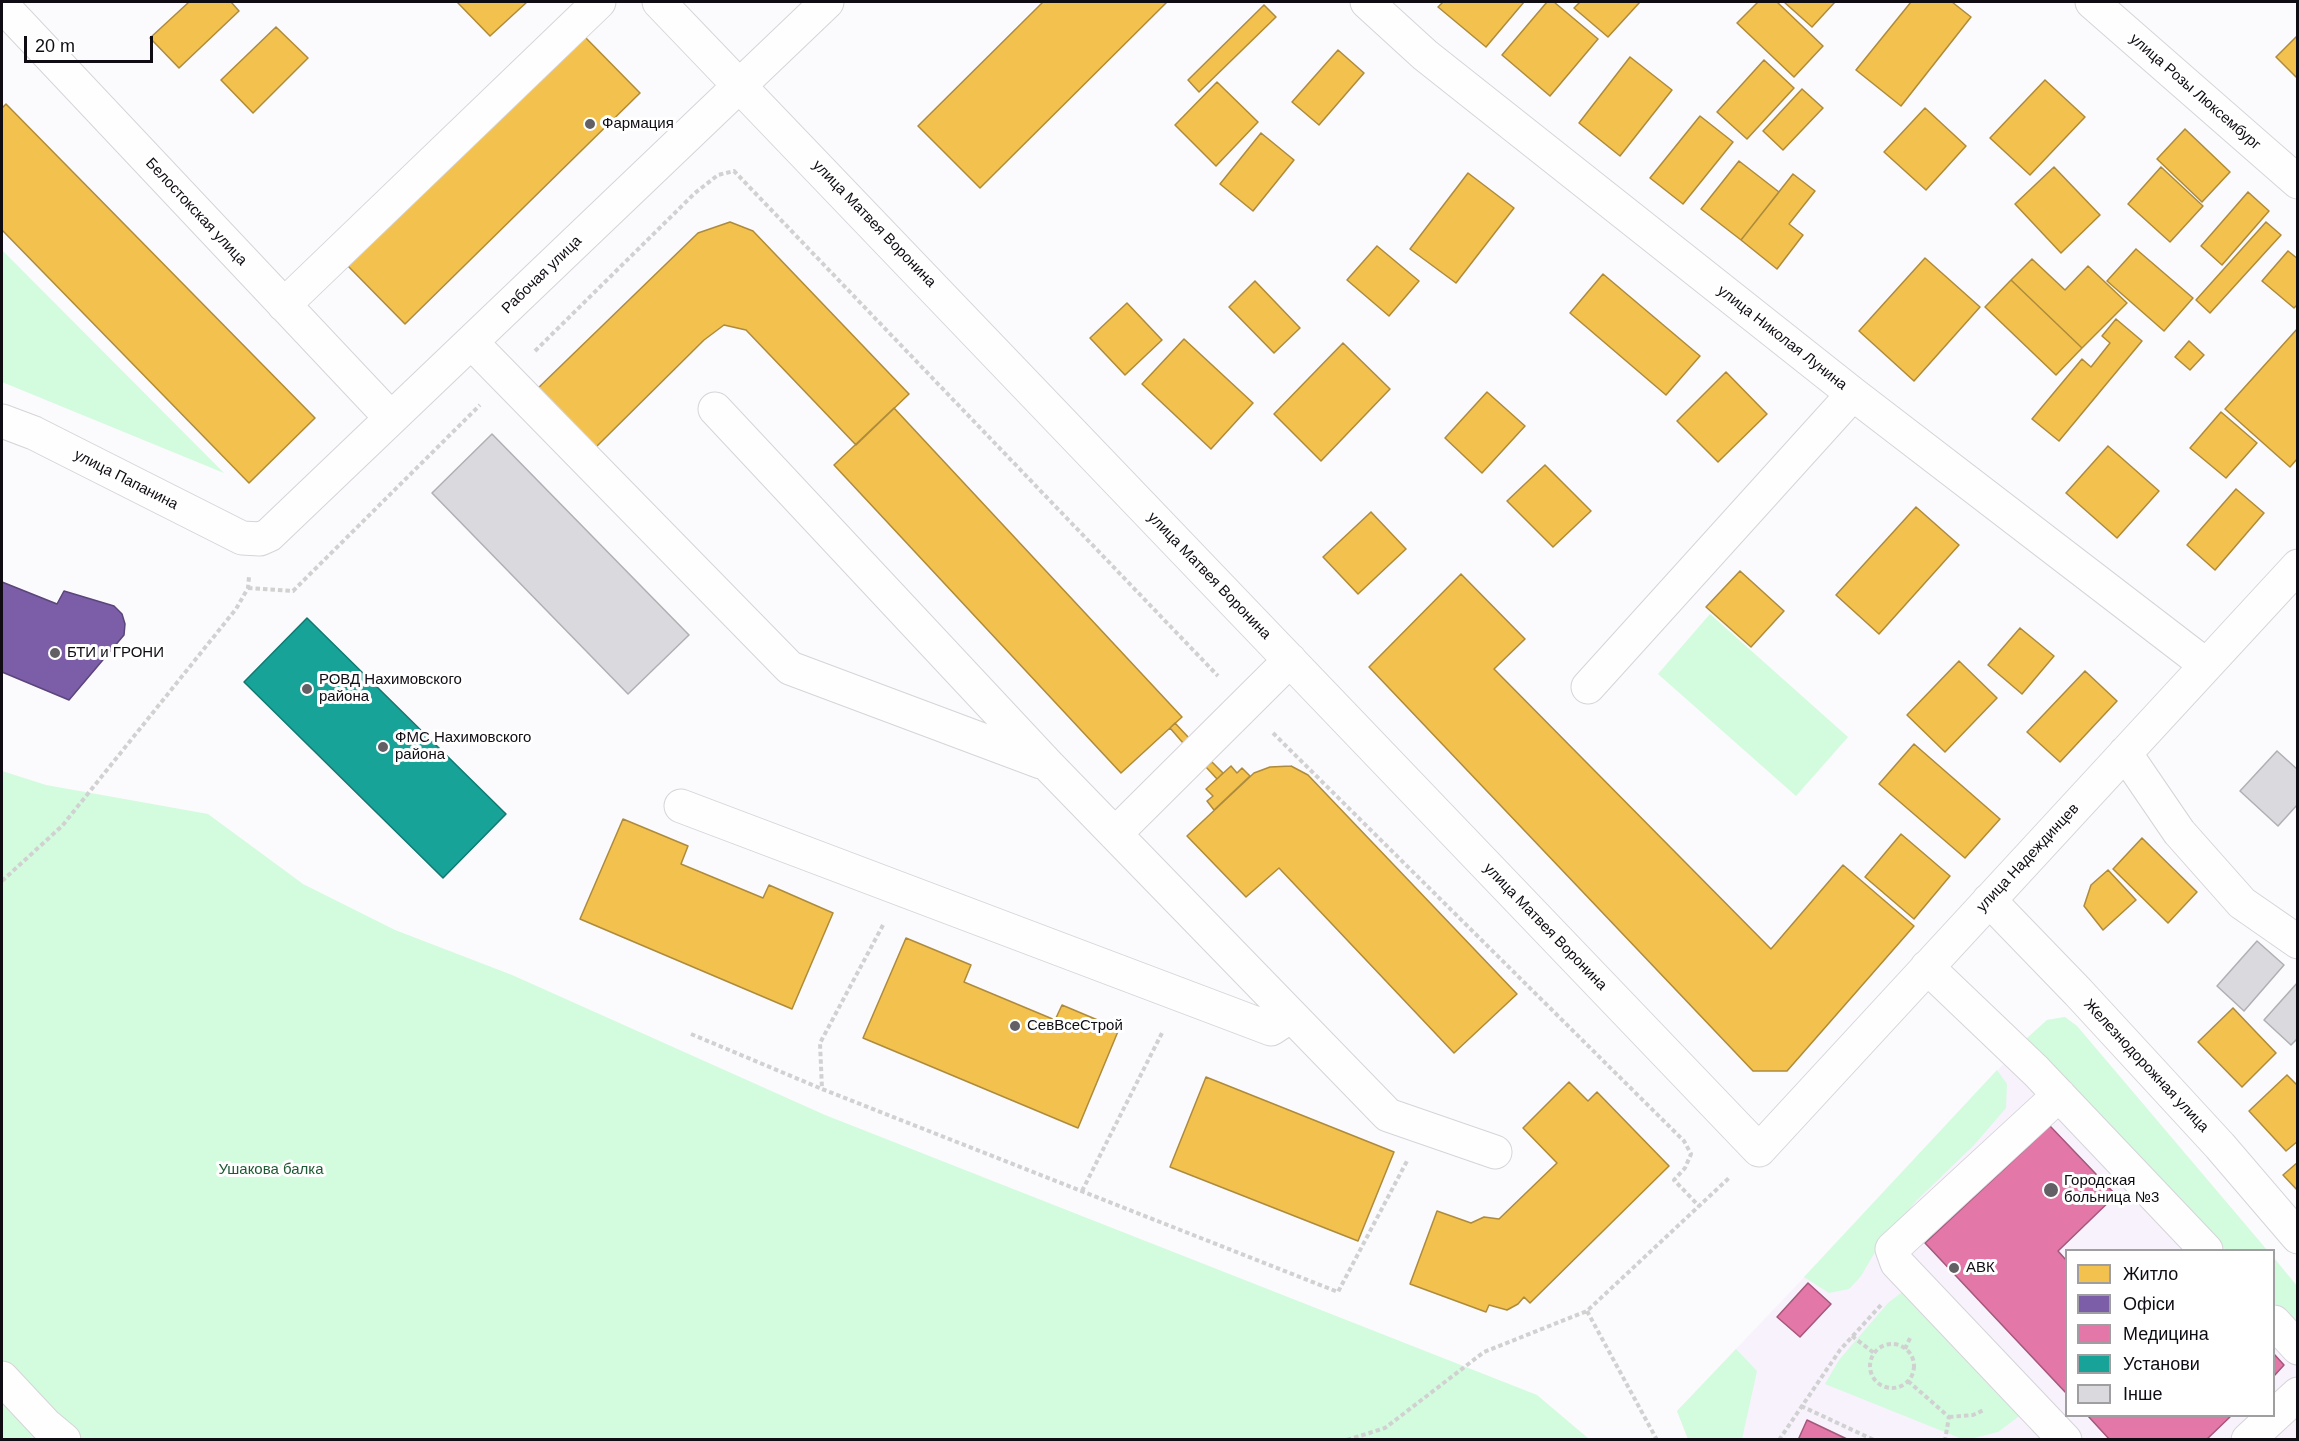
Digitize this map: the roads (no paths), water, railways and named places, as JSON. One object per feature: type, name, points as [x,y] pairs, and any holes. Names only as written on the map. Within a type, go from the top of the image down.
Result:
[{"type":"street","points":[[284,305],[599,2]]},
{"type":"street","name":"улица Матвея Воронина","points":[[659,2],[1759,1150]]},
{"type":"street","name":"Рабочая улица","points":[[251,540],[269,535],[827,2]]},
{"type":"street","name":"улица Николая Лунина","points":[[1367,2],[1425,55],[1853,394],[2206,665]]},
{"type":"street","name":"улица Розы Люксембург","points":[[2092,2],[2298,182]]},
{"type":"street","name":"Белостокская улица","points":[[2,5],[391,418]]},
{"type":"street","points":[[471,342],[790,668],[1048,765]]},
{"type":"street","points":[[1588,687],[1853,394]]},
{"type":"street","points":[[715,409],[1048,765],[1388,1115],[1495,1152]]},
{"type":"street","name":"улица Папанина","points":[[2,421],[34,433],[233,535],[251,540]]},
{"type":"street","name":"улица Надеждинцев","points":[[1759,1150],[2298,566]]},
{"type":"street","points":[[1115,834],[1290,660]]},
{"type":"street","points":[[2125,753],[2179,832],[2242,903],[2298,942]]},
{"type":"street","points":[[681,806],[1271,1029],[1291,1016]]},
{"type":"street","name":"Железнодорожная улица","points":[[1989,900],[2212,1137],[2298,1237]]},
{"type":"street","points":[[1927,968],[2036,1071],[2204,1249]]},
{"type":"street","points":[[2059,1095],[1892,1249],[1897,1263],[2065,1440]]},
{"type":"street","points":[[2275,1323],[2298,1348]]},
{"type":"street","points":[[2,1378],[46,1425],[64,1440]]},
{"type":"street","points":[[2275,1415],[2298,1394]]},
{"type":"street","points":[[2248,1440],[2273,1417]]},
{"type":"place","name":"Фармация","points":[[590,124]]},
{"type":"place","name":"БТИ и ГРОНИ","points":[[55,653]]},
{"type":"place","name":"РОВД Нахимовского района","points":[[307,689]]},
{"type":"place","name":"ФМС Нахимовского района","points":[[383,747]]},
{"type":"place","name":"СевВсеСтрой","points":[[1015,1026]]},
{"type":"place","name":"Городская больница №3","points":[[2051,1190]]},
{"type":"place","name":"АВК","points":[[1954,1268]]},
{"type":"park label","name":"Ушакова балка","points":[[271,1170]]}]
